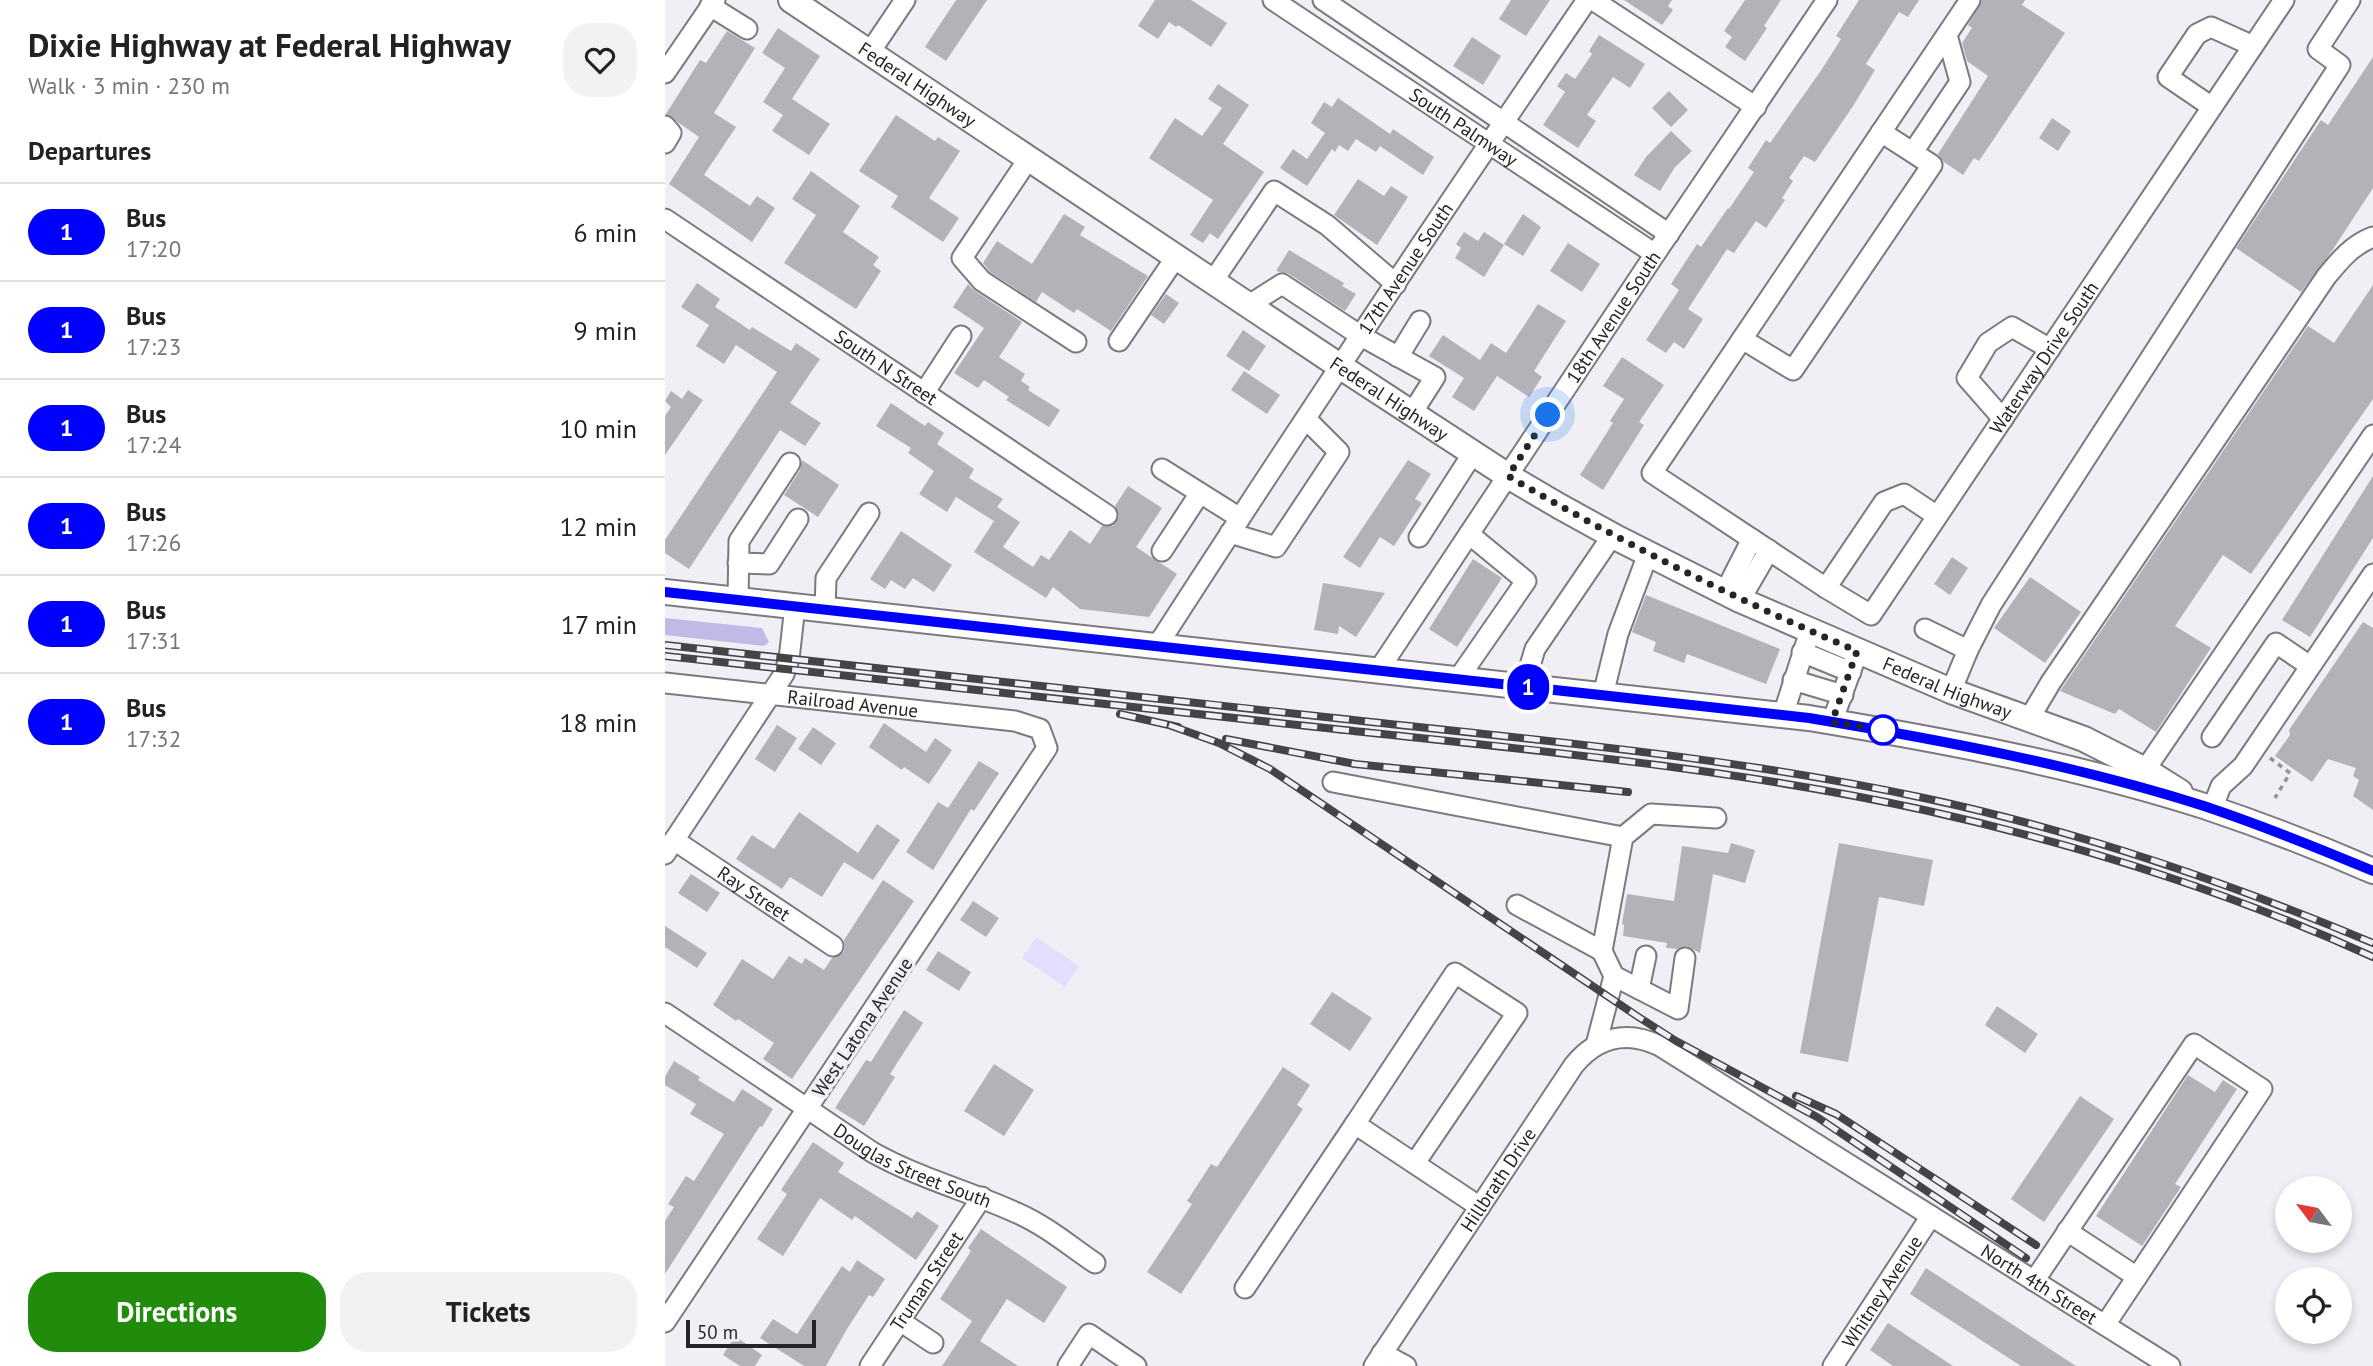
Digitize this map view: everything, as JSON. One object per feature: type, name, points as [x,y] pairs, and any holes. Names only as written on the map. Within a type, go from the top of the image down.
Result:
[{"type":"main road","name":"Federal Highway","points":[[791,0],[1341,367],[1508,476],[1612,536],[1732,596],[1806,642],[1854,662],[1951,691],[2084,739],[2145,770],[2207,807]]},
{"type":"main road","points":[[665,592],[1832,722],[1975,748],[2075,771],[2207,807],[2373,871]]},
{"type":"main road","name":"Federal Highway","points":[[2029,719],[2075,771]]},
{"type":"street","points":[[870,52],[905,0]]},
{"type":"street","name":"South Palmway","points":[[1272,0],[1655,254]]},
{"type":"street","name":"South Palmway","points":[[1323,0],[1669,234]]},
{"type":"street","name":"17th Avenue South","points":[[1157,646],[1489,142],[1587,0]]},
{"type":"street","points":[[1593,0],[1756,107]]},
{"type":"street","name":"18th Avenue South","points":[[1378,671],[1655,254],[1828,0]]},
{"type":"street","points":[[1881,132],[1933,165],[1793,370],[1742,339],[1881,132],[1947,35],[1970,0]]},
{"type":"street","name":"Waterway Drive South","points":[[1742,339],[1652,473],[1871,615],[2284,0]]},
{"type":"street","points":[[1951,691],[1991,605],[2340,65],[2318,49],[2350,0]]},
{"type":"street","points":[[665,73],[713,3],[747,29]]},
{"type":"street","points":[[2212,107],[2168,77],[2189,45],[2197,34],[2211,27],[2253,46]]},
{"type":"street","points":[[1913,152],[1959,82],[1947,35]]},
{"type":"street","points":[[665,126],[671,133],[665,143]]},
{"type":"street","points":[[1029,158],[962,258],[982,281],[1076,342]]},
{"type":"street","points":[[1213,281],[1274,191],[1327,225],[1396,284]]},
{"type":"street","name":"South N Street","points":[[665,219],[1107,514]]},
{"type":"street","points":[[2029,719],[2326,276],[2345,254],[2360,242],[2373,237]]},
{"type":"street","points":[[1119,341],[1176,257]]},
{"type":"street","points":[[1249,305],[1282,284],[1361,337],[1435,377],[1412,413]]},
{"type":"street","points":[[1398,357],[1420,321]]},
{"type":"street","points":[[2003,419],[1966,378],[1988,343],[2012,327],[2050,349]]},
{"type":"street","points":[[924,393],[961,335]]},
{"type":"street","points":[[1162,469],[1200,493],[1235,526],[1276,547],[1339,452],[1306,419]]},
{"type":"street","points":[[2145,770],[2373,435]]},
{"type":"street","points":[[1419,537],[1473,453]]},
{"type":"street","points":[[739,600],[739,541],[790,463]]},
{"type":"street","points":[[1162,551],[1200,493]]},
{"type":"street","points":[[1826,588],[1884,502],[1904,494],[1937,516]]},
{"type":"street","points":[[825,610],[826,578],[869,513]]},
{"type":"street","points":[[739,563],[769,564],[798,519]]},
{"type":"street","points":[[1458,679],[1526,581],[1469,534]]},
{"type":"street","points":[[1524,686],[1535,649],[1612,536]]},
{"type":"street","points":[[1732,596],[1760,545]]},
{"type":"street","points":[[1603,695],[1618,634],[1647,554]]},
{"type":"street","points":[[2207,807],[2221,786],[2263,743],[2311,666],[2365,604],[2373,574]]},
{"type":"street","points":[[670,847],[783,674],[789,659],[795,606]]},
{"type":"street","points":[[1924,629],[1968,650]]},
{"type":"street","points":[[1783,715],[1806,642]]},
{"type":"street","points":[[2212,737],[2276,643],[2311,666]]},
{"type":"street","points":[[1832,722],[1854,662]]},
{"type":"street","points":[[1793,681],[1843,695]]},
{"type":"street","name":"Railroad Avenue","points":[[665,683],[1015,721],[1040,729]]},
{"type":"street","name":"West Latona Avenue","points":[[665,1322],[673,1293],[807,1108],[1047,748],[1040,729]]},
{"type":"street","points":[[1332,782],[1623,837]]},
{"type":"street","points":[[1602,951],[1623,837],[1651,814],[1716,818]]},
{"type":"street","name":"Ray Street","points":[[670,847],[833,946]]},
{"type":"street","points":[[1517,905],[1602,951],[1614,976],[1678,1009],[1685,958]]},
{"type":"street","points":[[1639,989],[1646,956]]},
{"type":"street","points":[[1245,1288],[1455,972],[1517,1013],[1415,1163]]},
{"type":"street","points":[[1596,1045],[1614,976]]},
{"type":"street","name":"Douglas Street South","points":[[665,1013],[895,1165],[1022,1214],[1095,1263]]},
{"type":"street","name":"North 4th Street","points":[[1596,1045],[1614,1038],[1626,1037],[1649,1041],[2170,1366]]},
{"type":"street","points":[[2034,1281],[2194,1044],[2262,1089],[2105,1325]]},
{"type":"street","name":"Hillbrath Drive","points":[[1378,1360],[1574,1065],[1596,1045]]},
{"type":"street","points":[[1355,1124],[1480,1207]]},
{"type":"street","name":"Truman Street","points":[[870,1366],[982,1197]]},
{"type":"street","name":"Whitney Avenue","points":[[1833,1366],[1931,1216]]},
{"type":"street","points":[[2067,1231],[2137,1278]]},
{"type":"street","points":[[900,1321],[933,1343]]},
{"type":"street","points":[[1068,1366],[1089,1334],[1136,1366]]},
{"type":"street","points":[[1378,1360],[1406,1366]]},
{"type":"path","points":[[2263,743],[2290,773],[2275,797]]},
{"type":"shaded area","points":[[665,618],[762,628],[769,642],[764,646],[665,635]]},
{"type":"shaded area","points":[[1036,937],[1079,966],[1065,987],[1022,958]]},
{"type":"building","points":[[956,0],[987,0],[946,61],[925,47]]},
{"type":"building","points":[[1155,0],[1191,0],[1227,23],[1211,47],[1169,22],[1158,39],[1138,26]]},
{"type":"building","points":[[1511,0],[1550,0],[1526,36],[1499,19]]},
{"type":"building","points":[[1624,0],[1672,0],[1668,6],[1673,10],[1662,25]]},
{"type":"building","points":[[1745,0],[1781,0],[1764,26],[1767,28],[1745,61],[1725,47],[1732,37],[1724,31]]},
{"type":"building","points":[[1859,0],[1919,0],[1908,17],[1899,12],[1866,64],[1875,70],[1853,106],[1815,162],[1804,156],[1789,178],[1793,181],[1782,198],[1785,200],[1766,228],[1756,221],[1734,253],[1727,249],[1688,309],[1703,319],[1684,349],[1674,342],[1666,353],[1646,340],[1679,290],[1671,284],[1697,244],[1701,247],[1754,172],[1748,168],[1766,140],[1770,143],[1822,69],[1841,39],[1836,36]]},
{"type":"building","points":[[1982,0],[2025,0],[2022,5],[2065,33],[1979,161],[1974,158],[1963,175],[1944,162],[1938,154],[1988,76],[1967,61],[1962,43],[1972,28],[1968,25]]},
{"type":"building","points":[[778,28],[820,56],[792,99],[830,124],[809,155],[772,131],[783,115],[763,102],[785,68],[762,53]]},
{"type":"building","points":[[727,31],[755,48],[714,113],[736,127],[704,175],[750,206],[757,196],[775,208],[752,242],[669,184],[699,137],[666,114],[700,60],[706,63]]},
{"type":"building","points":[[1599,35],[1645,64],[1630,88],[1613,77],[1587,115],[1596,121],[1578,148],[1543,125],[1565,92],[1557,86],[1566,73],[1575,79],[1592,54],[1589,51]]},
{"type":"building","points":[[1472,37],[1501,56],[1483,85],[1453,66]]},
{"type":"building","points":[[2373,57],[2373,188],[2330,254],[2301,292],[2236,248],[2321,120],[2328,125]]},
{"type":"building","points":[[1218,84],[1249,105],[1223,144],[1264,172],[1218,239],[1210,233],[1203,243],[1190,235],[1213,200],[1149,158],[1175,118],[1202,136],[1222,108],[1208,99]]},
{"type":"building","points":[[1669,91],[1688,110],[1671,127],[1652,108]]},
{"type":"building","points":[[1338,98],[1390,134],[1393,129],[1434,157],[1423,175],[1380,146],[1376,152],[1356,139],[1348,151],[1339,145],[1335,152],[1332,149],[1307,186],[1280,168],[1293,149],[1307,159],[1325,133],[1311,123],[1324,102],[1332,107]]},
{"type":"building","points":[[896,115],[935,141],[938,137],[960,151],[929,198],[959,218],[943,242],[891,207],[898,196],[859,171]]},
{"type":"building","points":[[2052,118],[2071,131],[2058,151],[2039,138]]},
{"type":"building","points":[[1671,131],[1692,151],[1675,167],[1660,191],[1634,175],[1646,157]]},
{"type":"building","points":[[811,171],[860,206],[843,232],[879,257],[873,265],[881,271],[856,309],[784,263],[816,215],[792,199]]},
{"type":"building","points":[[1358,179],[1384,196],[1391,186],[1408,197],[1377,245],[1334,215]]},
{"type":"building","points":[[1064,214],[1085,227],[1080,235],[1148,276],[1111,331],[1077,309],[1074,313],[1042,292],[1036,302],[990,272],[983,263],[997,241],[1032,264]]},
{"type":"building","points":[[1523,214],[1541,227],[1523,256],[1504,244]]},
{"type":"building","points":[[1464,232],[1478,241],[1484,232],[1504,245],[1484,277],[1455,258],[1461,248],[1456,244]]},
{"type":"building","points":[[1568,243],[1600,264],[1582,292],[1550,271]]},
{"type":"building","points":[[1289,250],[1344,283],[1342,286],[1356,294],[1345,311],[1289,274],[1276,271]]},
{"type":"building","points":[[697,283],[720,299],[715,307],[750,330],[752,327],[791,351],[796,343],[820,359],[790,403],[821,423],[805,446],[780,430],[689,569],[665,553],[665,540],[777,372],[736,345],[724,364],[696,346],[709,325],[681,307]]},
{"type":"building","points":[[968,284],[1022,322],[999,357],[1025,374],[1021,381],[1030,387],[1028,390],[1060,410],[1049,427],[1006,400],[1009,397],[984,380],[978,388],[954,373],[984,328],[953,307]]},
{"type":"building","points":[[2373,285],[2373,399],[2251,574],[2223,555],[2175,626],[2211,648],[2156,732],[2119,709],[2115,714],[2060,691],[2308,326],[2334,343]]},
{"type":"building","points":[[1166,294],[1179,303],[1164,324],[1151,315]]},
{"type":"building","points":[[1538,304],[1566,321],[1534,371],[1542,377],[1529,397],[1497,376],[1474,411],[1452,397],[1464,378],[1429,356],[1443,335],[1480,360],[1491,343],[1506,353]]},
{"type":"building","points":[[1243,330],[1266,346],[1249,371],[1226,356]]},
{"type":"building","points":[[1622,357],[1664,385],[1639,422],[1644,425],[1603,490],[1580,475],[1613,423],[1610,421],[1624,399],[1603,386]]},
{"type":"building","points":[[1244,371],[1280,395],[1267,414],[1231,390]]},
{"type":"building","points":[[688,390],[703,400],[665,455],[665,416],[671,407],[665,401],[671,391],[682,399]]},
{"type":"building","points":[[891,403],[925,426],[928,422],[944,433],[937,444],[974,469],[969,478],[1003,499],[997,507],[1020,522],[1003,547],[1033,567],[1041,555],[1049,560],[1070,530],[1090,544],[1102,526],[1113,526],[1119,516],[1115,506],[1128,486],[1162,508],[1136,547],[1177,574],[1149,617],[1080,609],[1053,587],[1046,598],[974,552],[994,521],[956,497],[947,512],[919,494],[934,471],[908,453],[911,448],[876,426]]},
{"type":"building","points":[[802,460],[839,485],[818,517],[784,495],[800,470]]},
{"type":"building","points":[[1408,460],[1431,474],[1415,499],[1422,503],[1394,546],[1380,537],[1360,568],[1343,557]]},
{"type":"building","points":[[2373,476],[2373,538],[2310,637],[2282,620]]},
{"type":"building","points":[[901,531],[952,565],[934,592],[913,578],[905,589],[891,580],[885,589],[870,579]]},
{"type":"building","points":[[1952,557],[1968,568],[1950,595],[1934,584]]},
{"type":"building","points":[[1473,559],[1502,578],[1457,647],[1429,629]]},
{"type":"building","points":[[2030,577],[2081,612],[2045,663],[1994,628]]},
{"type":"building","points":[[1323,583],[1385,593],[1356,637],[1339,626],[1338,634],[1314,630]]},
{"type":"building","points":[[1646,595],[1780,649],[1766,684],[1687,654],[1684,663],[1653,651],[1656,642],[1632,632]]},
{"type":"building","points":[[2363,622],[2373,628],[2373,810],[2353,796],[2359,780],[2353,776],[2356,768],[2328,759],[2312,782],[2275,756],[2290,735],[2289,730]]},
{"type":"building","points":[[884,723],[926,752],[935,738],[952,750],[929,784],[904,767],[902,770],[869,747]]},
{"type":"building","points":[[777,725],[797,738],[775,772],[755,759]]},
{"type":"building","points":[[813,727],[836,743],[821,765],[798,749]]},
{"type":"building","points":[[979,761],[999,773],[974,811],[971,809],[933,870],[906,852],[938,802],[948,808]]},
{"type":"building","points":[[799,812],[858,853],[877,824],[900,840],[873,880],[844,862],[822,897],[790,877],[782,889],[736,859],[752,835],[774,849]]},
{"type":"building","points":[[1731,843],[1755,850],[1745,883],[1713,874],[1700,953],[1687,946],[1666,948],[1667,943],[1623,936],[1622,924],[1627,894],[1674,901],[1682,846],[1728,853]]},
{"type":"building","points":[[1839,843],[1933,860],[1924,906],[1879,897],[1848,1062],[1800,1053]]},
{"type":"building","points":[[691,874],[720,893],[707,912],[678,893]]},
{"type":"building","points":[[883,880],[914,901],[792,1079],[763,1059],[774,1043],[713,1005],[742,959],[773,979],[789,956],[802,964],[805,958],[824,970],[832,958],[843,953],[844,940]]},
{"type":"building","points":[[973,901],[999,918],[986,937],[960,920]]},
{"type":"building","points":[[665,926],[707,953],[697,968],[665,947]]},
{"type":"building","points":[[938,951],[971,972],[959,991],[926,970]]},
{"type":"building","points":[[1332,992],[1372,1018],[1350,1051],[1310,1024]]},
{"type":"building","points":[[1997,1006],[2038,1034],[2025,1053],[1985,1025]]},
{"type":"building","points":[[904,1010],[923,1023],[890,1074],[895,1077],[864,1126],[835,1108],[866,1060],[871,1062]]},
{"type":"building","points":[[674,1061],[700,1077],[698,1080],[734,1102],[742,1089],[773,1109],[665,1274],[665,1221],[674,1207],[668,1204],[686,1176],[694,1181],[724,1134],[690,1114],[696,1104],[665,1085],[665,1077]]},
{"type":"building","points":[[994,1064],[1034,1090],[1004,1136],[964,1111]]},
{"type":"building","points":[[1283,1067],[1310,1085],[1297,1105],[1303,1109],[1181,1294],[1147,1272],[1192,1204],[1187,1201],[1211,1164],[1217,1167]]},
{"type":"building","points":[[2188,1075],[2215,1092],[2223,1080],[2237,1089],[2175,1184],[2181,1187],[2142,1246],[2096,1216]]},
{"type":"building","points":[[2080,1096],[2114,1119],[2044,1222],[2011,1199]]},
{"type":"building","points":[[813,1142],[844,1163],[838,1172],[912,1218],[917,1211],[939,1226],[916,1260],[855,1216],[852,1220],[820,1198],[783,1256],[757,1239],[787,1194],[781,1190]]},
{"type":"building","points":[[981,1229],[1067,1287],[1044,1323],[1007,1299],[980,1341],[1018,1366],[942,1366],[972,1321],[940,1299],[971,1251],[968,1248]]},
{"type":"building","points":[[857,1260],[885,1279],[873,1297],[869,1295],[826,1366],[804,1366],[760,1338],[773,1319],[797,1334],[842,1266],[850,1272]]},
{"type":"building","points":[[1926,1268],[2076,1366],[2021,1366],[1910,1294]]},
{"type":"building","points":[[1888,1323],[1953,1366],[1893,1366],[1870,1350]]},
{"type":"building","points":[[735,1336],[762,1355],[755,1366],[740,1366],[723,1355]]},
{"type":"railway","points":[[665,645],[1562,742],[1780,771],[1982,811],[2096,842],[2263,899],[2373,943]]},
{"type":"railway","points":[[665,656],[1557,753],[1705,771],[1851,795],[1982,823],[2096,854],[2264,911],[2373,957]]},
{"type":"railway","points":[[1120,714],[1178,727]]},
{"type":"railway","points":[[1169,725],[1219,743],[1270,769],[1640,1018],[1676,1041],[1817,1117],[2026,1258]]},
{"type":"railway","points":[[1226,739],[1355,764],[1628,792]]},
{"type":"railway","points":[[1796,1096],[1836,1114],[2036,1245]]},
{"type":"bus line","name":"1","points":[[665,592],[1809,718],[1975,748],[2085,774],[2212,809],[2373,871]]},
{"type":"route","points":[[1548,415],[1508,476],[1674,568],[1857,651],[1832,722],[1883,730]]}]
